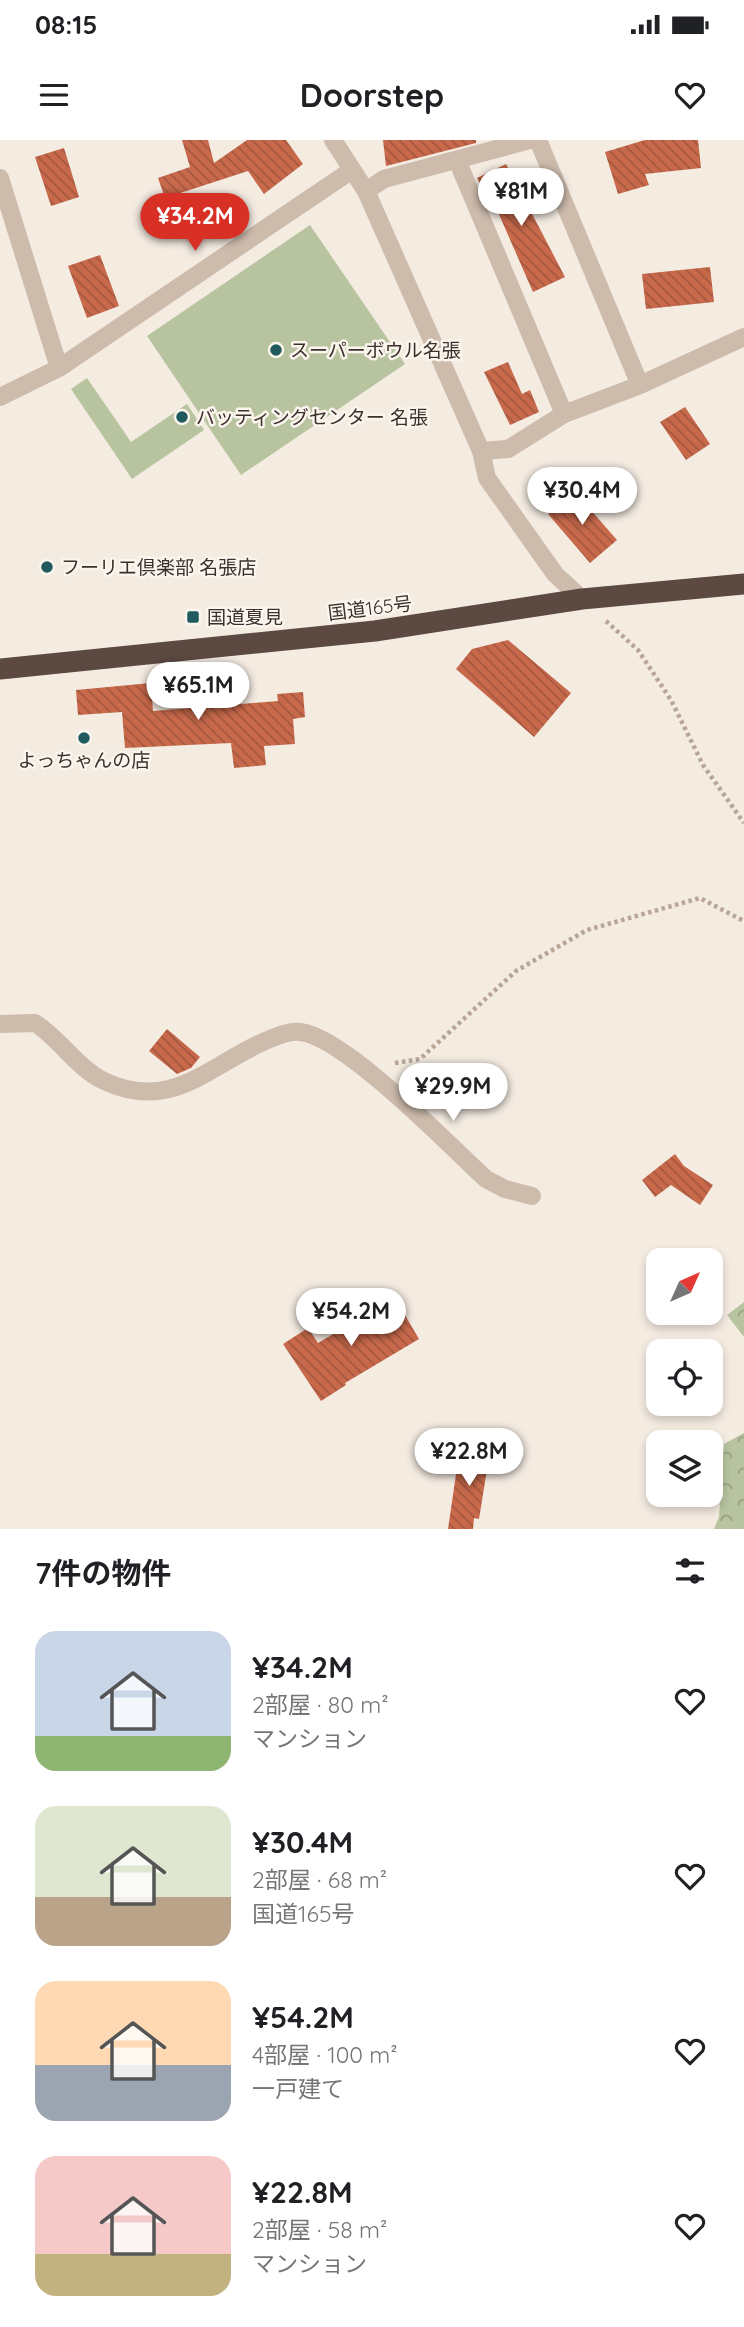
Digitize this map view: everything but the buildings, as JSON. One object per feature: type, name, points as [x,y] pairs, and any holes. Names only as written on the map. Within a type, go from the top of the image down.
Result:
[{"type":"highway","name":"国道165号","points":[[0,670],[375,631],[582,599],[744,584]]},
{"type":"street","points":[[333,140],[366,191],[481,451],[487,478],[555,575],[582,599]]},
{"type":"street","points":[[366,191],[384,179],[530,140]]},
{"type":"street","points":[[538,140],[640,385]]},
{"type":"street","points":[[457,160],[564,414]]},
{"type":"street","points":[[0,397],[59,368],[352,170]]},
{"type":"street","points":[[0,178],[59,368]]},
{"type":"street","points":[[481,451],[508,449],[564,414],[640,385],[744,337]]},
{"type":"street","points":[[0,1024],[35,1023],[104,1081],[139,1090],[183,1087],[262,1042],[288,1032],[318,1037],[365,1067],[486,1179],[505,1189],[532,1196]]},
{"type":"path","points":[[582,599],[638,650],[671,700],[703,765],[744,823]]},
{"type":"path","points":[[365,1067],[420,1059],[516,971],[587,930],[700,898],[744,921]]},
{"type":"green space","name":"スーパーボウル名張","points":[[310,225],[405,364],[241,475],[147,336]]},
{"type":"green space","name":"バッティングセンター 名張","points":[[87,378],[131,442],[187,404],[204,430],[132,479],[71,389]]},
{"type":"green space","points":[[744,1302],[744,1337],[727,1315]]},
{"type":"green space","points":[[744,1433],[744,1529],[714,1529],[720,1507],[723,1507],[724,1444]]},
{"type":"place","name":"スーパーボウル名張","points":[[276,350]]},
{"type":"place","name":"バッティングセンター 名張","points":[[182,417]]},
{"type":"place","name":"フーリエ倶楽部 名張店","points":[[47,567]]},
{"type":"place","name":"国道夏見","points":[[193,617]]},
{"type":"place","name":"よっちゃんの店","points":[[84,738]]}]
